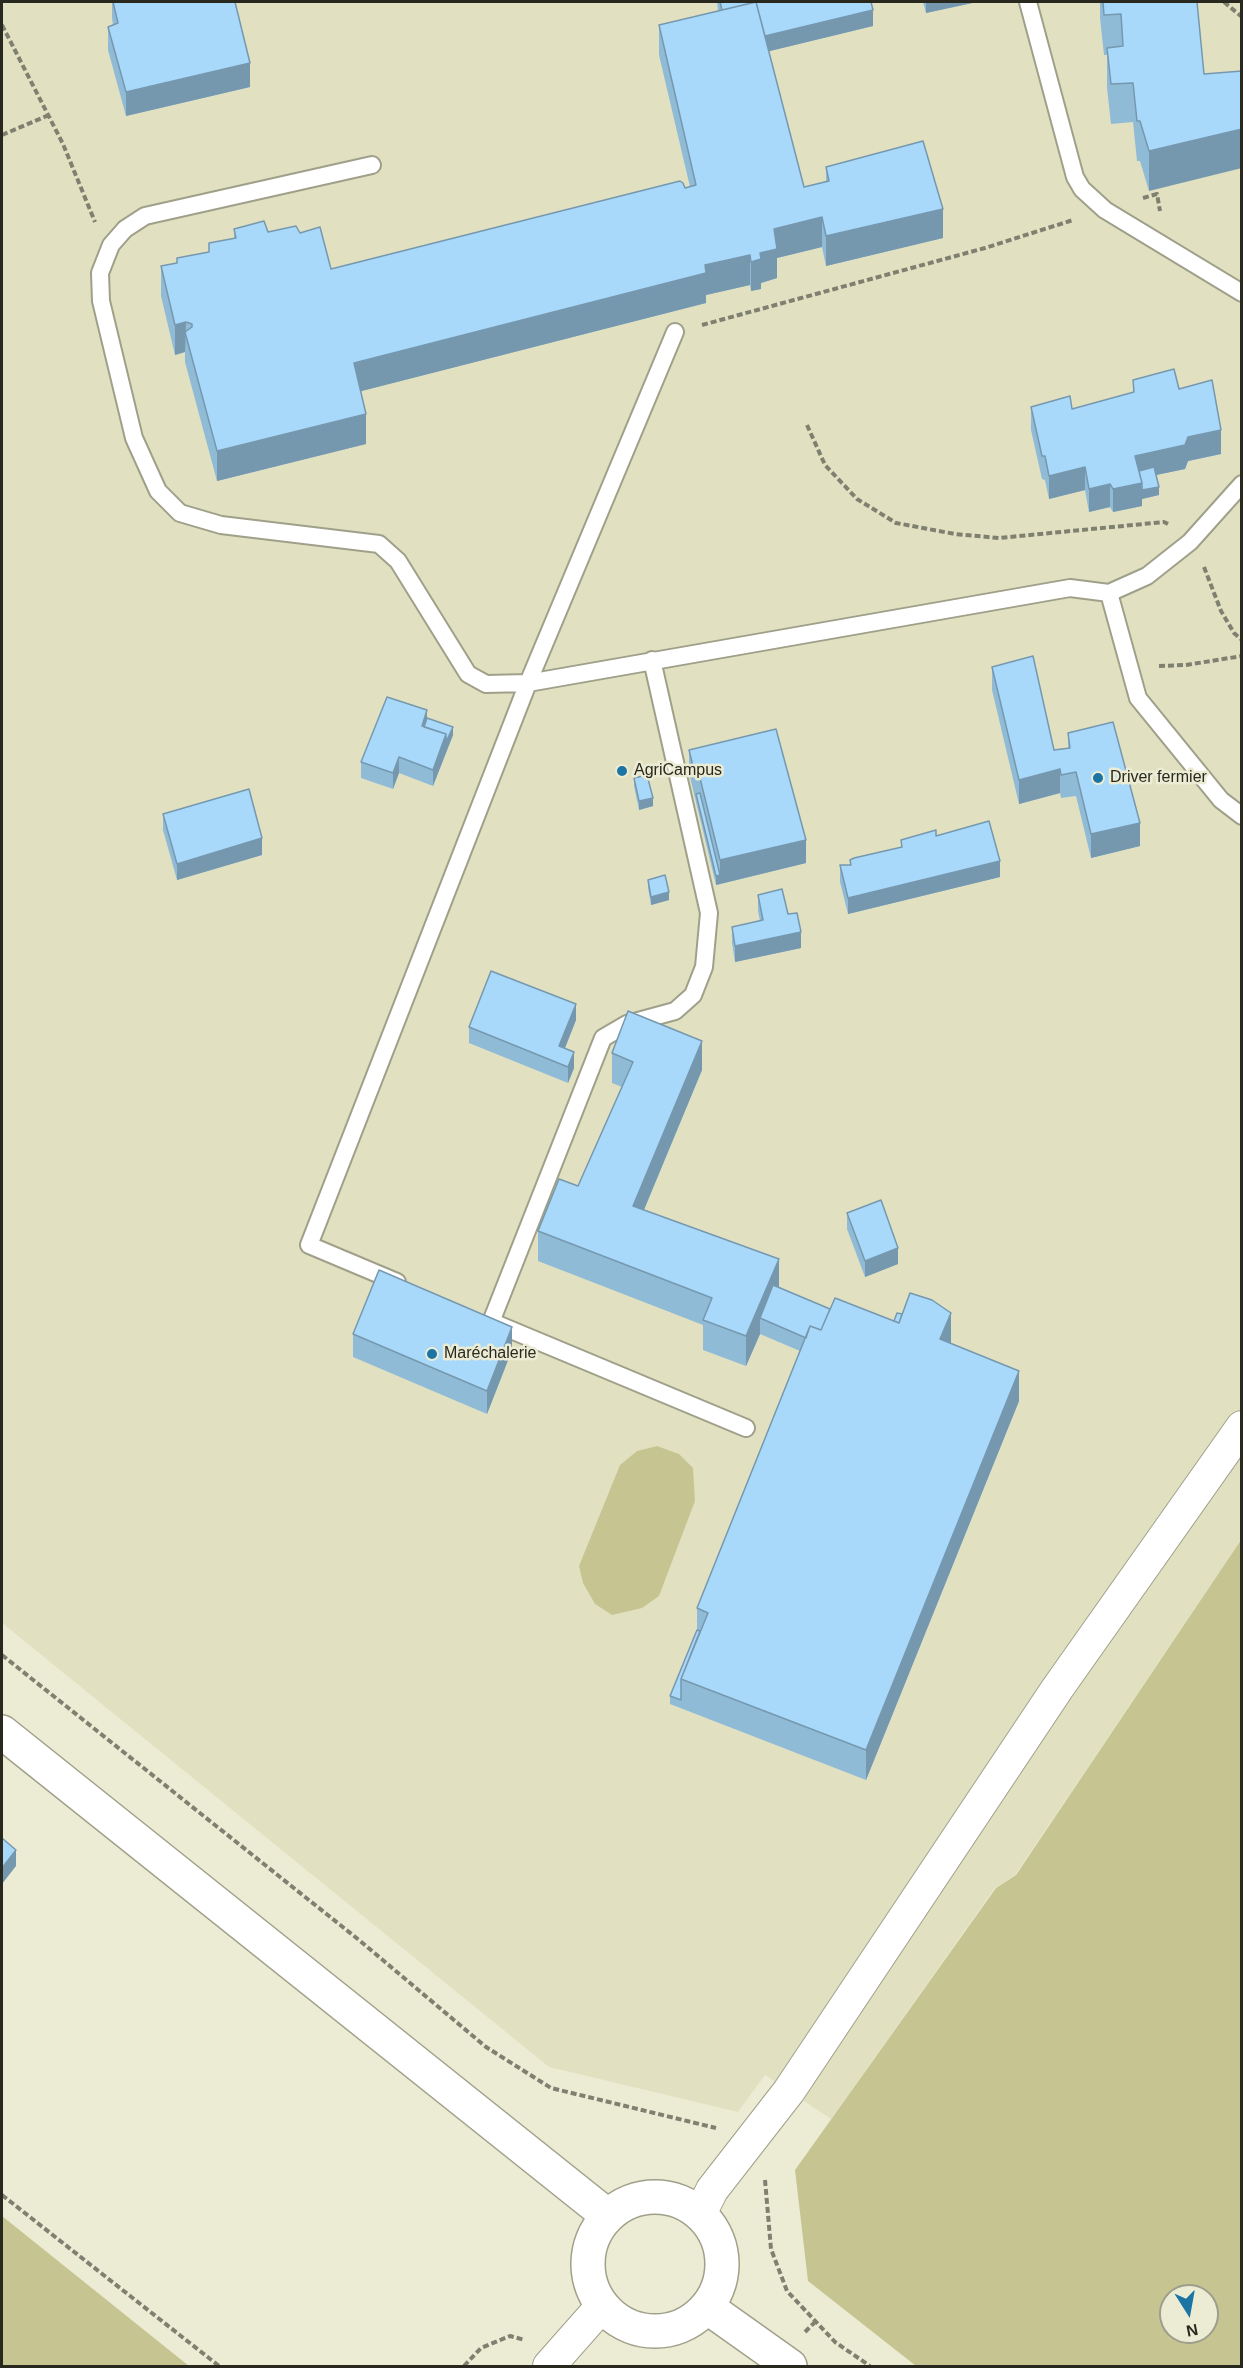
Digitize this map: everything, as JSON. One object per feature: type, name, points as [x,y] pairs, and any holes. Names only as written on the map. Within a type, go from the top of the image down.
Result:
[{"type":"street","points":[[700,2214],[712,2190],[789,2091],[1057,1689],[1242,1427]]},
{"type":"street","points":[[2,1732],[608,2216]]},
{"type":"street","points":[[644,2198],[664,2198],[683,2203],[700,2214],[713,2230],[720,2249],[722,2269],[718,2289],[707,2307],[692,2320],[674,2329],[654,2332],[635,2328],[617,2320],[602,2306],[592,2289],[588,2270],[589,2250],[596,2232],[608,2216],[624,2204],[644,2198]]},
{"type":"street","points":[[550,2366],[602,2306]]},
{"type":"street","points":[[707,2307],[790,2367]]},
{"type":"lane","points":[[1028,2],[1075,177],[1082,189],[1106,210],[1242,293]]},
{"type":"lane","points":[[372,165],[145,216],[125,229],[111,245],[100,273],[101,301],[134,438],[158,491],[180,513],[221,525],[379,544],[398,561],[468,675],[486,684],[528,682],[1070,588],[1109,593],[1147,576],[1190,542],[1242,484]]},
{"type":"lane","points":[[416,1290],[309,1245],[528,682],[675,332]]},
{"type":"lane","points":[[1109,593],[1138,698],[1221,800],[1242,816]]},
{"type":"lane","points":[[652,660],[709,913],[704,967],[693,995],[675,1011],[627,1024],[603,1038],[486,1319],[746,1428]]},
{"type":"path","points":[[1224,2],[1242,17]]},
{"type":"path","points":[[2,25],[78,177],[108,254]]},
{"type":"path","points":[[2,135],[48,115]]},
{"type":"path","points":[[675,332],[985,249],[1157,194],[1162,219]]},
{"type":"path","points":[[807,425],[825,465],[856,499],[896,523],[955,534],[999,538],[1164,522],[1175,526],[1190,542],[1204,568],[1221,611],[1233,633],[1242,640]]},
{"type":"path","points":[[1129,666],[1186,665],[1242,656]]},
{"type":"path","points":[[2,1655],[359,1940],[486,2048],[551,2088],[713,2126],[746,2149],[764,2175],[768,2196],[771,2248],[787,2292],[835,2342],[870,2367]]},
{"type":"path","points":[[2,2195],[219,2367]]},
{"type":"path","points":[[465,2367],[481,2348],[510,2336],[525,2340],[550,2366]]},
{"type":"shaded area","name":"AgriCampus","points":[[2,2],[1241,2],[1241,1540],[1015,1875],[995,1888],[831,2119],[765,2075],[738,2112],[549,2067],[2,1623]]},
{"type":"shaded area","points":[[657,1446],[679,1454],[693,1468],[695,1501],[659,1596],[642,1608],[612,1615],[595,1604],[583,1583],[579,1566],[620,1465],[637,1451]]},
{"type":"shaded area","points":[[1241,1540],[1241,2366],[916,2366],[808,2281],[795,2170],[996,1888],[1016,1875]]},
{"type":"shaded area","points":[[2,2216],[189,2366],[2,2366]]},
{"type":"building","points":[[113,2],[235,2],[250,63],[126,92],[108,27],[118,23]]},
{"type":"building","points":[[720,2],[756,2],[722,10]]},
{"type":"building","points":[[756,2],[804,187],[829,181],[826,167],[923,141],[943,209],[826,236],[822,217],[774,229],[777,249],[760,253],[761,259],[751,262],[750,255],[705,265],[706,273],[354,363],[366,414],[217,451],[185,332],[192,327],[192,324],[186,322],[175,325],[161,266],[177,263],[177,258],[209,252],[209,243],[236,238],[234,229],[264,221],[268,232],[296,226],[300,233],[320,227],[331,269],[680,181],[685,188],[696,185],[659,25]]},
{"type":"building","points":[[756,2],[871,2],[873,10],[765,36]]},
{"type":"building","points":[[1103,2],[1197,2],[1204,74],[1242,71],[1242,129],[1149,151],[1140,121],[1137,121],[1133,83],[1111,84],[1107,48],[1123,46],[1121,14],[1104,15]]},
{"type":"building","points":[[1174,369],[1179,389],[1212,380],[1221,430],[1188,437],[1185,445],[1135,456],[1142,483],[1113,489],[1110,484],[1089,489],[1085,467],[1049,476],[1031,407],[1070,396],[1072,409],[1134,392],[1133,380]]},
{"type":"building","points":[[1154,467],[1159,487],[1142,490],[1139,471]]},
{"type":"building","points":[[1033,656],[1054,750],[1070,748],[1068,733],[1113,722],[1140,823],[1091,834],[1076,772],[1061,775],[1060,769],[1019,780],[992,667]]},
{"type":"building","points":[[387,697],[427,710],[422,726],[446,734],[433,770],[399,757],[393,773],[361,762]]},
{"type":"building","points":[[427,718],[453,727],[446,742],[446,734],[424,727]]},
{"type":"building","points":[[776,729],[806,840],[720,860],[700,778],[696,778],[689,750]]},
{"type":"building","points":[[647,775],[653,798],[639,801],[634,778]]},
{"type":"building","points":[[249,789],[262,838],[177,864],[163,814]]},
{"type":"building","points":[[700,793],[720,875],[716,876],[696,794]]},
{"type":"building","points":[[989,821],[1000,861],[848,898],[840,865],[851,865],[850,860],[854,858],[902,847],[901,840],[936,830],[936,836]]},
{"type":"building","points":[[665,875],[669,892],[651,897],[648,880]]},
{"type":"building","points":[[782,889],[788,914],[797,913],[801,932],[735,946],[732,927],[763,920],[758,895]]},
{"type":"building","points":[[491,971],[576,1004],[559,1046],[574,1052],[568,1067],[469,1027]]},
{"type":"building","points":[[628,1011],[702,1041],[633,1206],[779,1259],[746,1336],[703,1320],[712,1298],[538,1231],[559,1179],[578,1186],[633,1062],[612,1053]]},
{"type":"building","points":[[881,1200],[898,1248],[865,1261],[847,1213]]},
{"type":"building","name":"Maréchalerie","points":[[379,1270],[512,1327],[487,1391],[353,1334]]},
{"type":"building","points":[[773,1285],[830,1309],[821,1330],[810,1326],[806,1338],[760,1318]]},
{"type":"building","points":[[910,1293],[932,1300],[951,1313],[940,1339],[1019,1371],[866,1750],[681,1679],[708,1613],[697,1608],[810,1326],[821,1330],[835,1298],[899,1323]]},
{"type":"building","points":[[897,1313],[902,1314],[899,1323],[894,1321]]},
{"type":"building","points":[[697,1630],[700,1631],[681,1679],[681,1700],[670,1696]]},
{"type":"building","points":[[2,1838],[16,1850],[2,1868]]},
{"type":"place","name":"AgriCampus","points":[[622,771]]},
{"type":"place","name":"Driver fermier","points":[[1098,778]]},
{"type":"place","name":"Maréchalerie","points":[[432,1354]]}]
